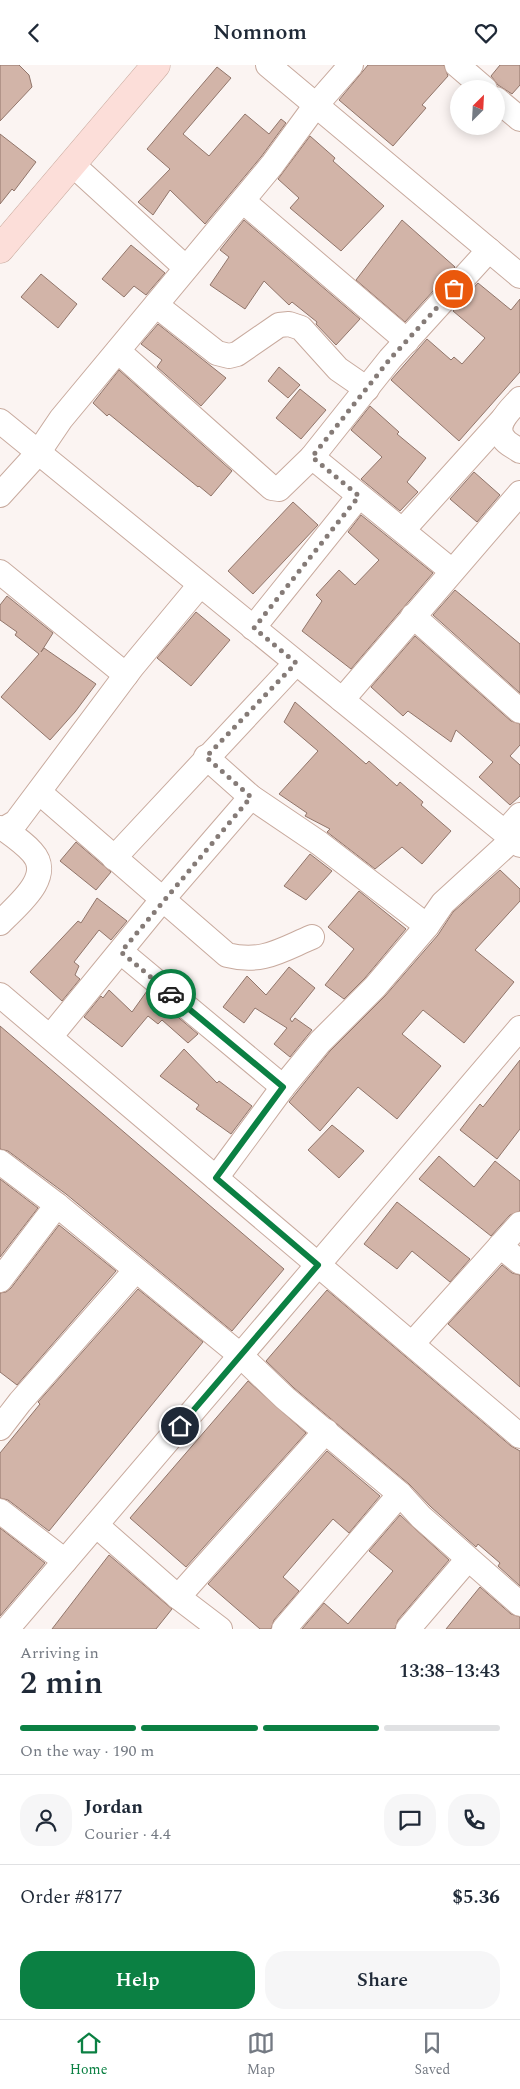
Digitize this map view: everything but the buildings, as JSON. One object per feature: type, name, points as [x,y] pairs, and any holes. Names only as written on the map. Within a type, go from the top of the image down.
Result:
[{"type":"main road","points":[[0,249],[156,65]]},
{"type":"street","points":[[268,65],[520,276]]},
{"type":"street","points":[[0,495],[38,453],[61,419],[243,201],[316,105],[351,65]]},
{"type":"street","points":[[457,65],[474,80]]},
{"type":"street","points":[[505,106],[520,119]]},
{"type":"street","points":[[72,164],[186,268]]},
{"type":"street","points":[[243,201],[407,341]]},
{"type":"street","points":[[118,351],[274,489],[279,489],[312,457],[407,341],[489,250]]},
{"type":"street","points":[[156,305],[217,353],[229,356],[237,355],[279,325],[289,324],[301,328],[338,369],[367,389]]},
{"type":"street","points":[[403,530],[520,399]]},
{"type":"street","points":[[503,419],[500,429],[504,439],[520,451]]},
{"type":"street","points":[[0,421],[342,700],[514,833],[443,903],[427,926],[376,987],[320,1042],[283,1087],[216,1178]]},
{"type":"street","points":[[312,457],[452,571]]},
{"type":"street","points":[[342,700],[520,493]]},
{"type":"street","points":[[254,628],[359,496]]},
{"type":"street","points":[[0,572],[126,675]]},
{"type":"street","points":[[0,923],[35,886],[39,877],[33,853],[2,828],[16,822],[126,675],[200,585]]},
{"type":"street","points":[[413,616],[520,711]]},
{"type":"street","points":[[114,858],[206,757],[296,663]]},
{"type":"street","points":[[206,757],[251,797],[319,843],[427,926]]},
{"type":"street","points":[[38,791],[227,955],[242,959],[262,958],[312,937]]},
{"type":"street","points":[[50,1037],[162,900],[251,797]]},
{"type":"street","points":[[121,952],[283,1087]]},
{"type":"street","points":[[0,995],[520,1436]]},
{"type":"street","points":[[16,1626],[65,1561],[520,1028]]},
{"type":"street","points":[[0,1161],[57,1205],[135,1271],[240,1355],[285,1398],[400,1494],[421,1517],[520,1604]]},
{"type":"street","points":[[0,1281],[57,1205]]},
{"type":"street","points":[[412,1344],[520,1224]]},
{"type":"street","points":[[500,1246],[520,1263]]},
{"type":"street","points":[[0,1428],[20,1402],[135,1271]]},
{"type":"street","points":[[178,1597],[326,1431]]},
{"type":"street","points":[[284,1629],[400,1494]]},
{"type":"street","points":[[0,1511],[65,1561]]},
{"type":"street","points":[[96,1525],[178,1597],[220,1629]]},
{"type":"street","points":[[408,1629],[468,1559]]},
{"type":"way so far","points":[[171,994],[121,952],[162,900],[251,797],[206,757],[296,663],[254,628],[359,496],[312,457],[390,359],[454,289]]},
{"type":"route","points":[[171,994],[283,1087],[216,1178],[318,1265],[180,1426]]}]
